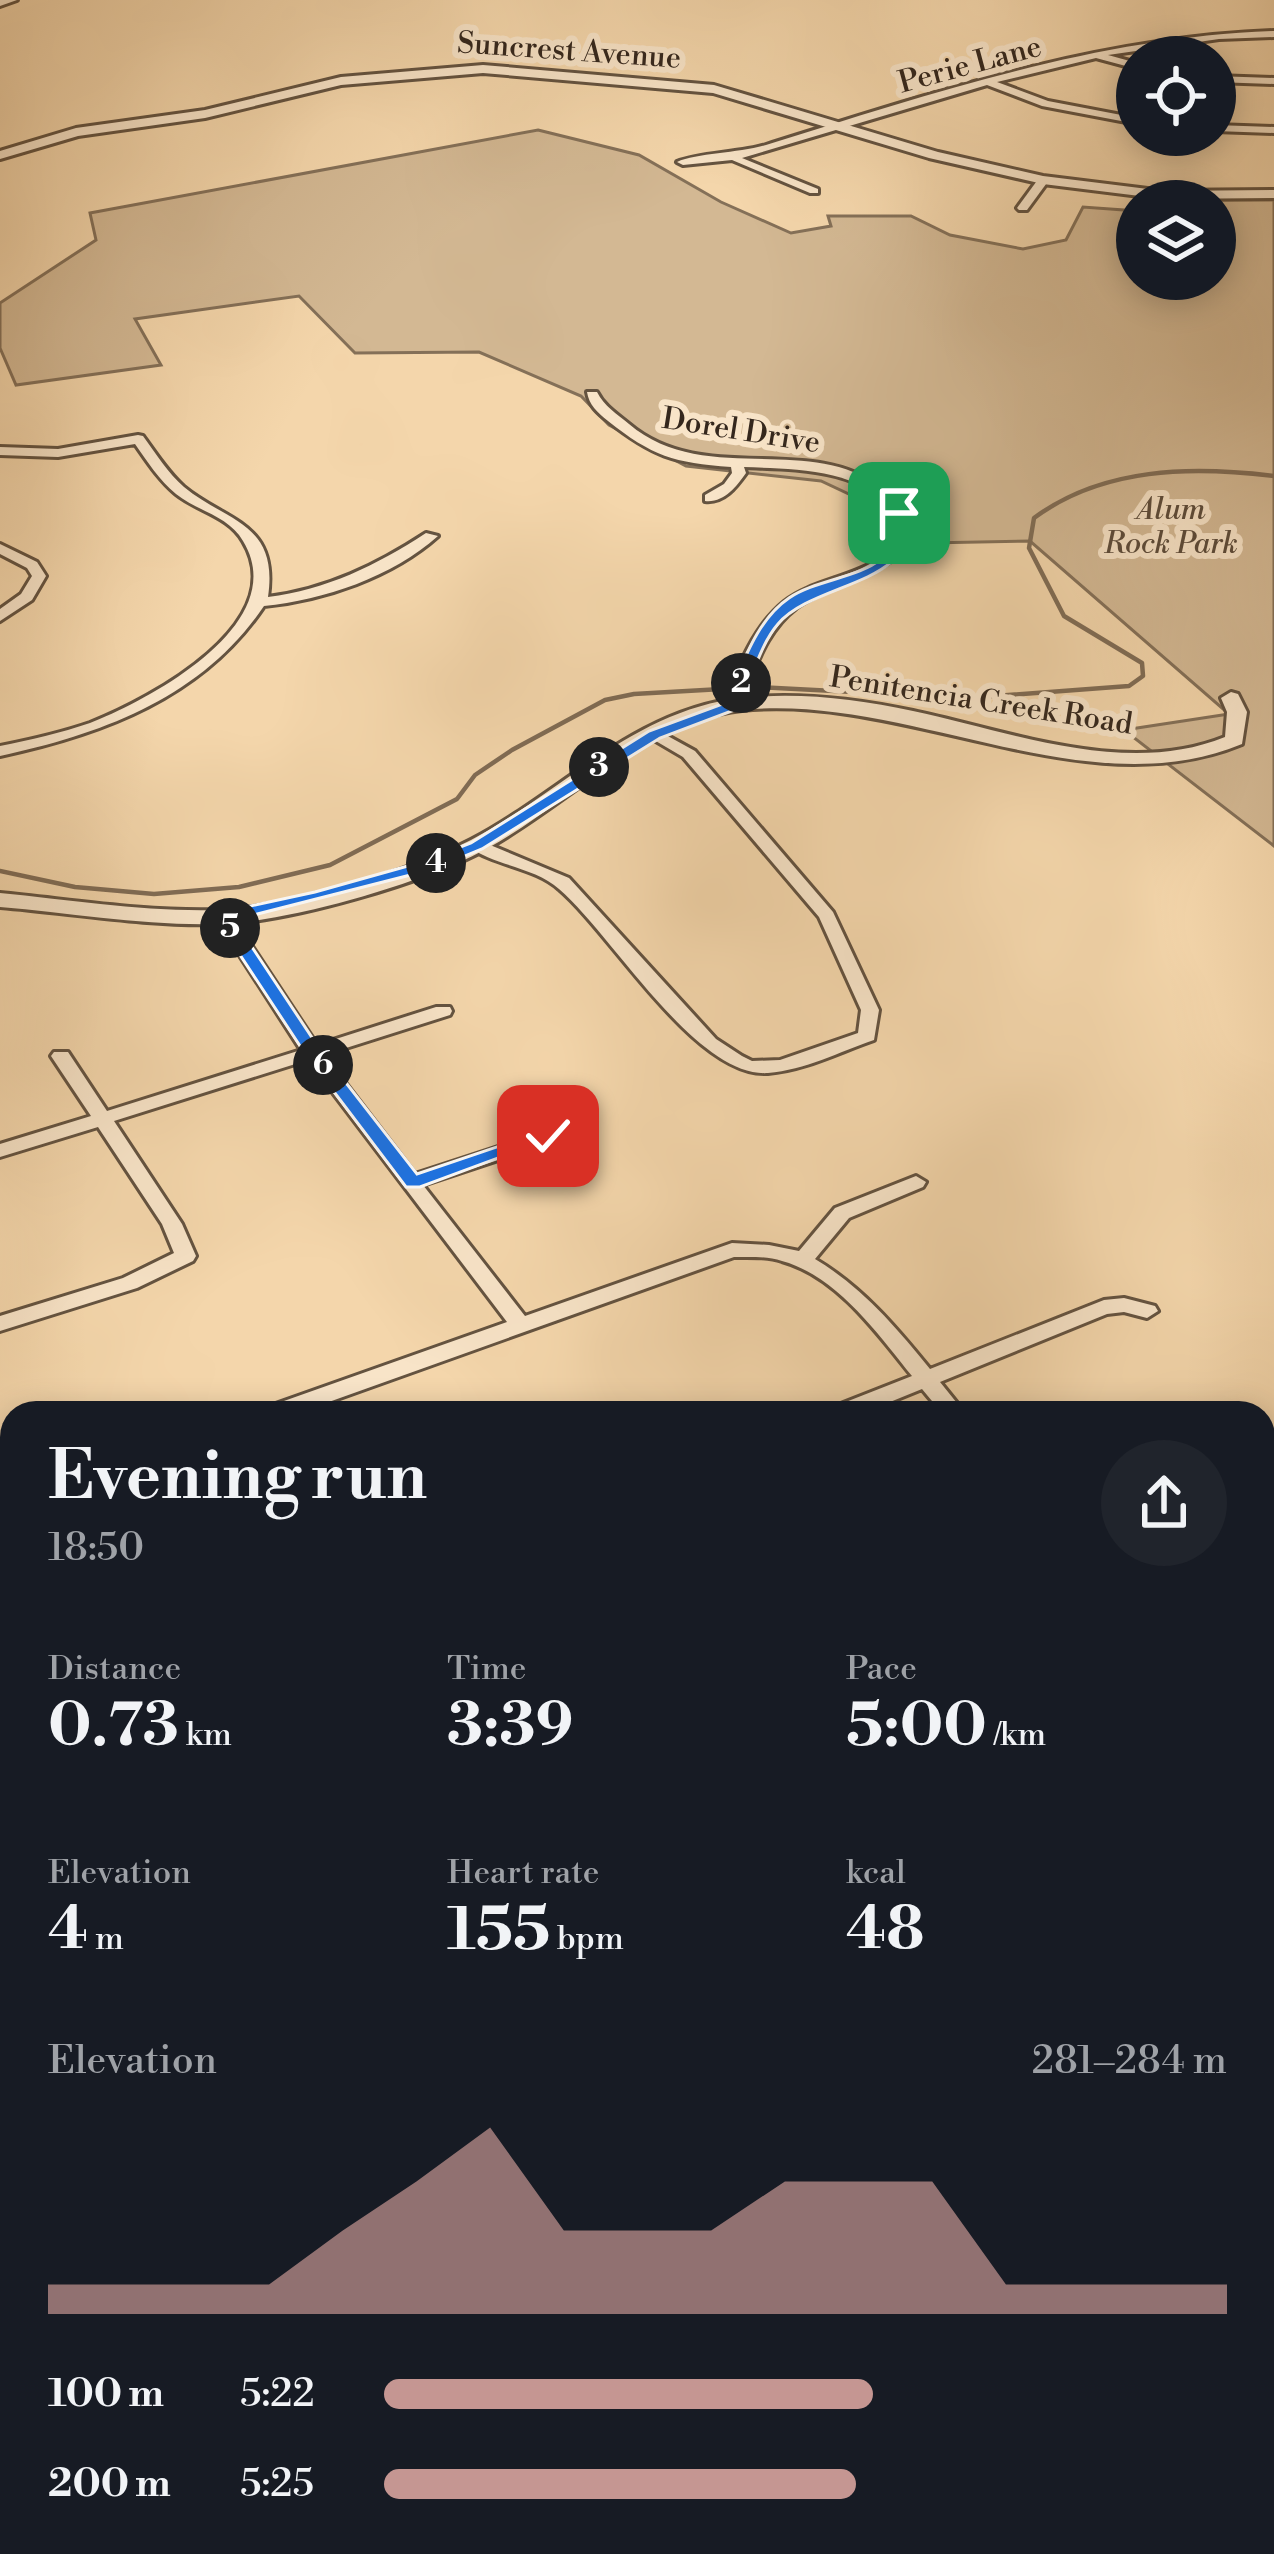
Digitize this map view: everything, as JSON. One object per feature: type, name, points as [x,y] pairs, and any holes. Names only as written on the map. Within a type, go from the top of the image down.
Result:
[{"type":"street","points":[[0,3],[12,0]]},
{"type":"street","name":"Perie Lane","points":[[682,162],[737,160],[838,125],[1161,40],[1274,34]]},
{"type":"street","points":[[1100,55],[1116,60]]},
{"type":"street","name":"Suncrest Avenue","points":[[0,155],[76,132],[224,111],[341,81],[442,70],[524,70],[685,84],[744,95],[970,165],[1043,180],[1164,195],[1274,194]]},
{"type":"street","points":[[1236,79],[1274,80]]},
{"type":"street","points":[[991,84],[1046,104],[1116,117]]},
{"type":"street","points":[[1236,129],[1274,130]]},
{"type":"street","points":[[737,160],[814,191]]},
{"type":"street","points":[[1023,208],[1043,180]]},
{"type":"street","name":"Dorel Drive","points":[[592,395],[645,444],[679,454],[815,470],[874,488],[899,513],[904,532],[898,552],[881,566],[795,600],[768,625],[734,699]]},
{"type":"street","points":[[0,451],[58,453],[138,440],[177,487],[232,520],[249,537],[259,561],[259,602]]},
{"type":"street","points":[[710,498],[729,487],[739,473],[736,461]]},
{"type":"street","points":[[0,751],[98,725],[145,704],[185,678],[259,602],[353,581],[431,536]]},
{"type":"street","points":[[0,548],[32,566],[39,576],[27,597],[0,616]]},
{"type":"street","name":"Penitencia Creek Road","points":[[0,900],[224,917],[406,872],[477,846],[655,734],[734,699],[873,709],[1120,758],[1193,757],[1228,745],[1235,740],[1236,726],[1231,698]]},
{"type":"street","points":[[477,846],[563,882],[709,1043],[736,1061],[755,1068],[779,1064],[867,1036],[870,1010],[827,916],[689,754],[655,734]]},
{"type":"street","points":[[224,917],[312,1051],[520,1324]]},
{"type":"street","points":[[0,1151],[443,1011]]},
{"type":"street","points":[[0,1324],[130,1283],[186,1256],[172,1224],[62,1056]]},
{"type":"street","points":[[413,1182],[548,1136]]},
{"type":"street","points":[[803,1260],[842,1213],[916,1182]]},
{"type":"street","points":[[308,1401],[716,1252],[770,1250],[803,1260],[848,1291],[944,1401]]},
{"type":"street","points":[[873,1401],[1104,1307],[1124,1305],[1147,1311]]},
{"type":"green space","name":"Alum Rock Park","points":[[538,130],[639,155],[721,202],[791,233],[831,226],[828,216],[911,216],[950,235],[1023,249],[1066,240],[1083,207],[1116,209],[1116,300],[1236,300],[1236,200],[1274,200],[1274,846],[1124,730],[1229,714],[1030,541],[928,543],[885,511],[821,481],[686,466],[609,425],[581,396],[479,352],[355,353],[299,296],[135,319],[161,365],[16,385],[0,348],[0,303],[96,240],[90,213]]},
{"type":"waterway","points":[[0,871],[75,887],[154,894],[239,887],[330,865],[457,799],[475,775],[512,750],[605,700],[634,694],[757,687],[969,698],[1129,686],[1143,676],[1142,663],[1064,616],[1029,548],[1034,518],[1089,489],[1149,474],[1211,471],[1274,476]]},
{"type":"route","points":[[548,1136],[413,1182],[312,1051],[224,917],[318,897],[428,866],[477,846],[655,734],[690,717],[731,706],[768,625],[795,600],[881,566],[898,552],[904,532],[899,513]]}]
